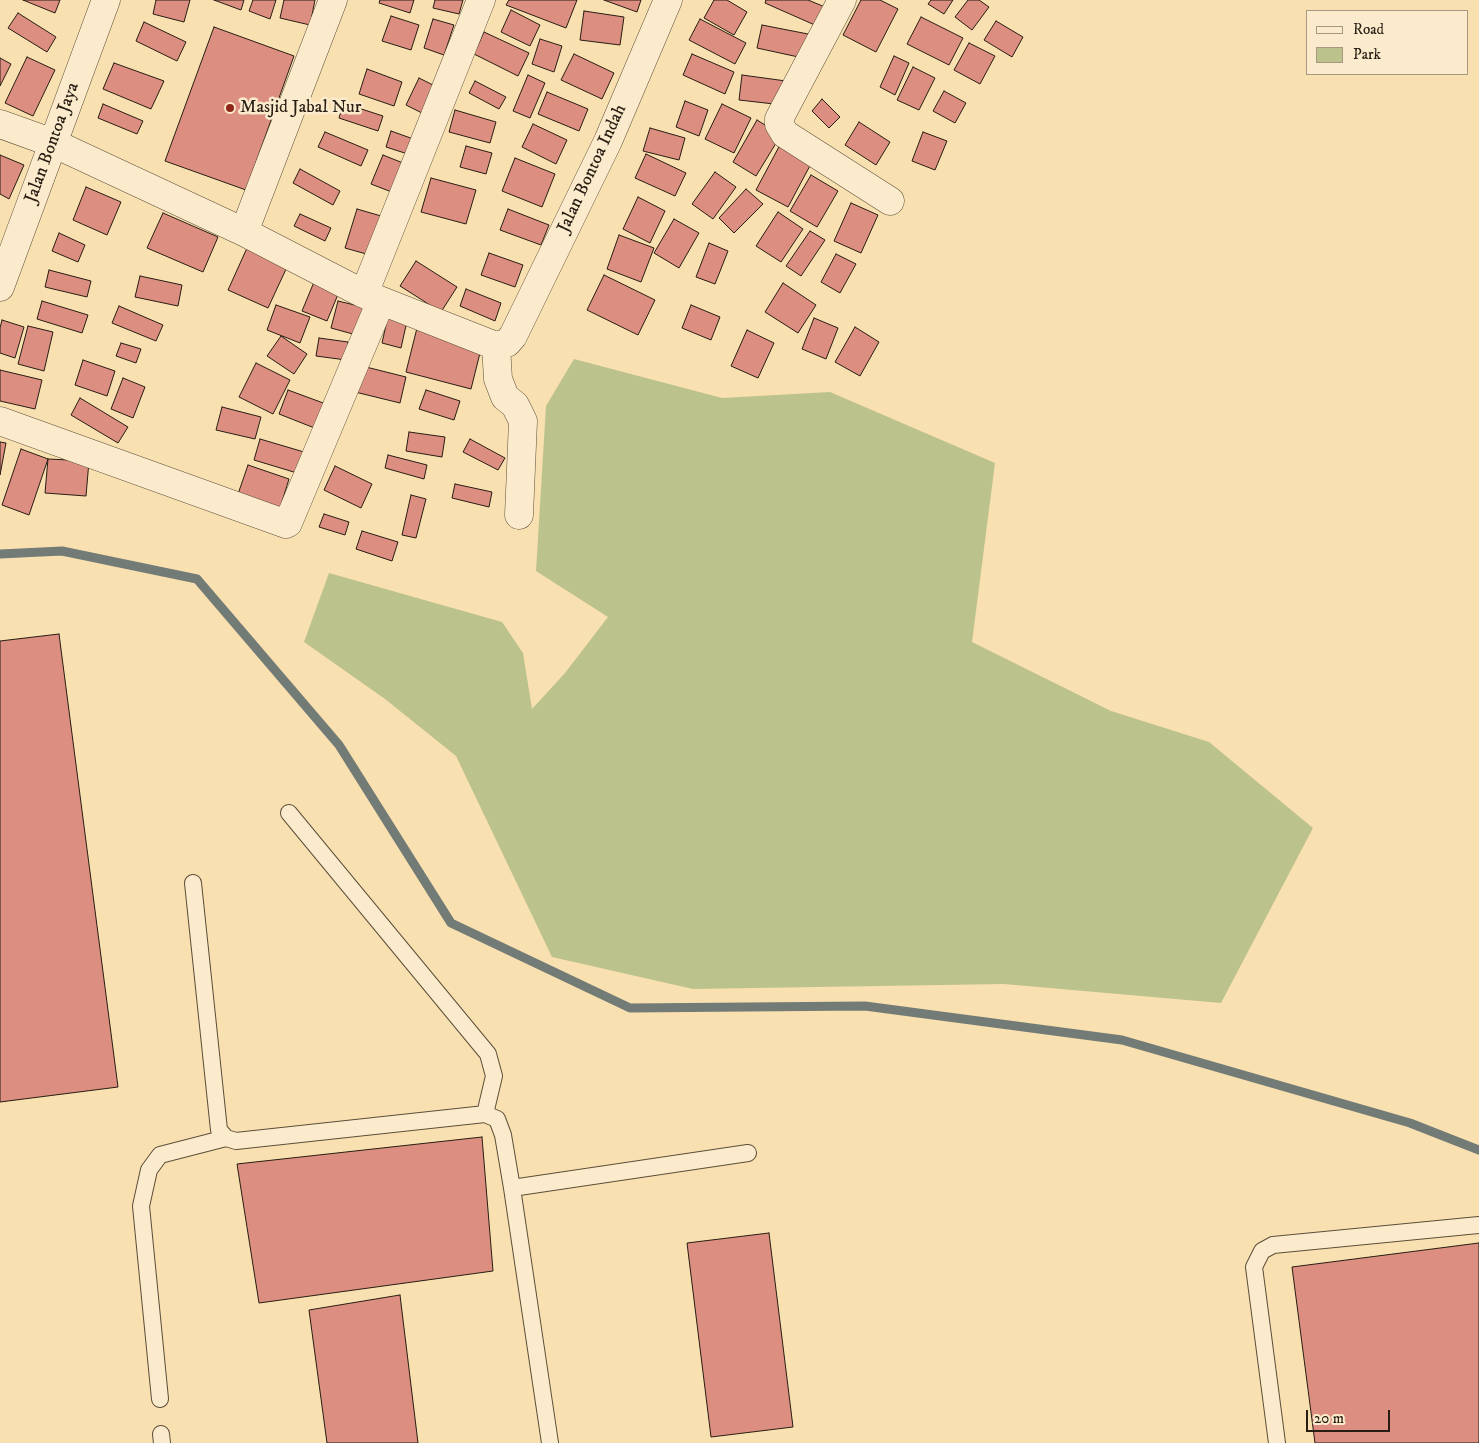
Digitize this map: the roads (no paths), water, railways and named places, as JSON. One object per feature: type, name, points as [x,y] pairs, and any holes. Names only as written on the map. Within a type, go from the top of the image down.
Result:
[{"type":"street","name":"Jalan Bontoa Jaya","points":[[0,287],[106,0]]},
{"type":"street","points":[[244,232],[333,0]]},
{"type":"street","points":[[0,421],[274,521],[288,523],[481,0]]},
{"type":"street","name":"Jalan Bontoa Indah","points":[[505,341],[608,141],[668,0]]},
{"type":"street","points":[[842,0],[778,124],[785,134],[890,202]]},
{"type":"street","points":[[0,124],[53,143],[244,232],[372,297],[505,341],[498,379],[505,397],[515,405],[523,421],[519,515]]},
{"type":"lane","points":[[289,813],[488,1054],[494,1076],[485,1114]]},
{"type":"lane","points":[[192,883],[219,1130],[226,1138]]},
{"type":"lane","points":[[160,1399],[140,1206],[149,1170],[160,1154],[226,1138],[236,1141],[485,1114],[497,1119],[503,1135],[550,1443]]},
{"type":"lane","points":[[512,1188],[748,1153]]},
{"type":"lane","points":[[1277,1443],[1254,1267],[1262,1251],[1273,1245],[1479,1225]]},
{"type":"waterway","points":[[0,554],[62,551],[197,579],[339,745],[451,923],[630,1008],[865,1006],[1122,1040],[1410,1123],[1479,1150]]},
{"type":"place","name":"Masjid Jabal Nur","points":[[230,108]]}]
